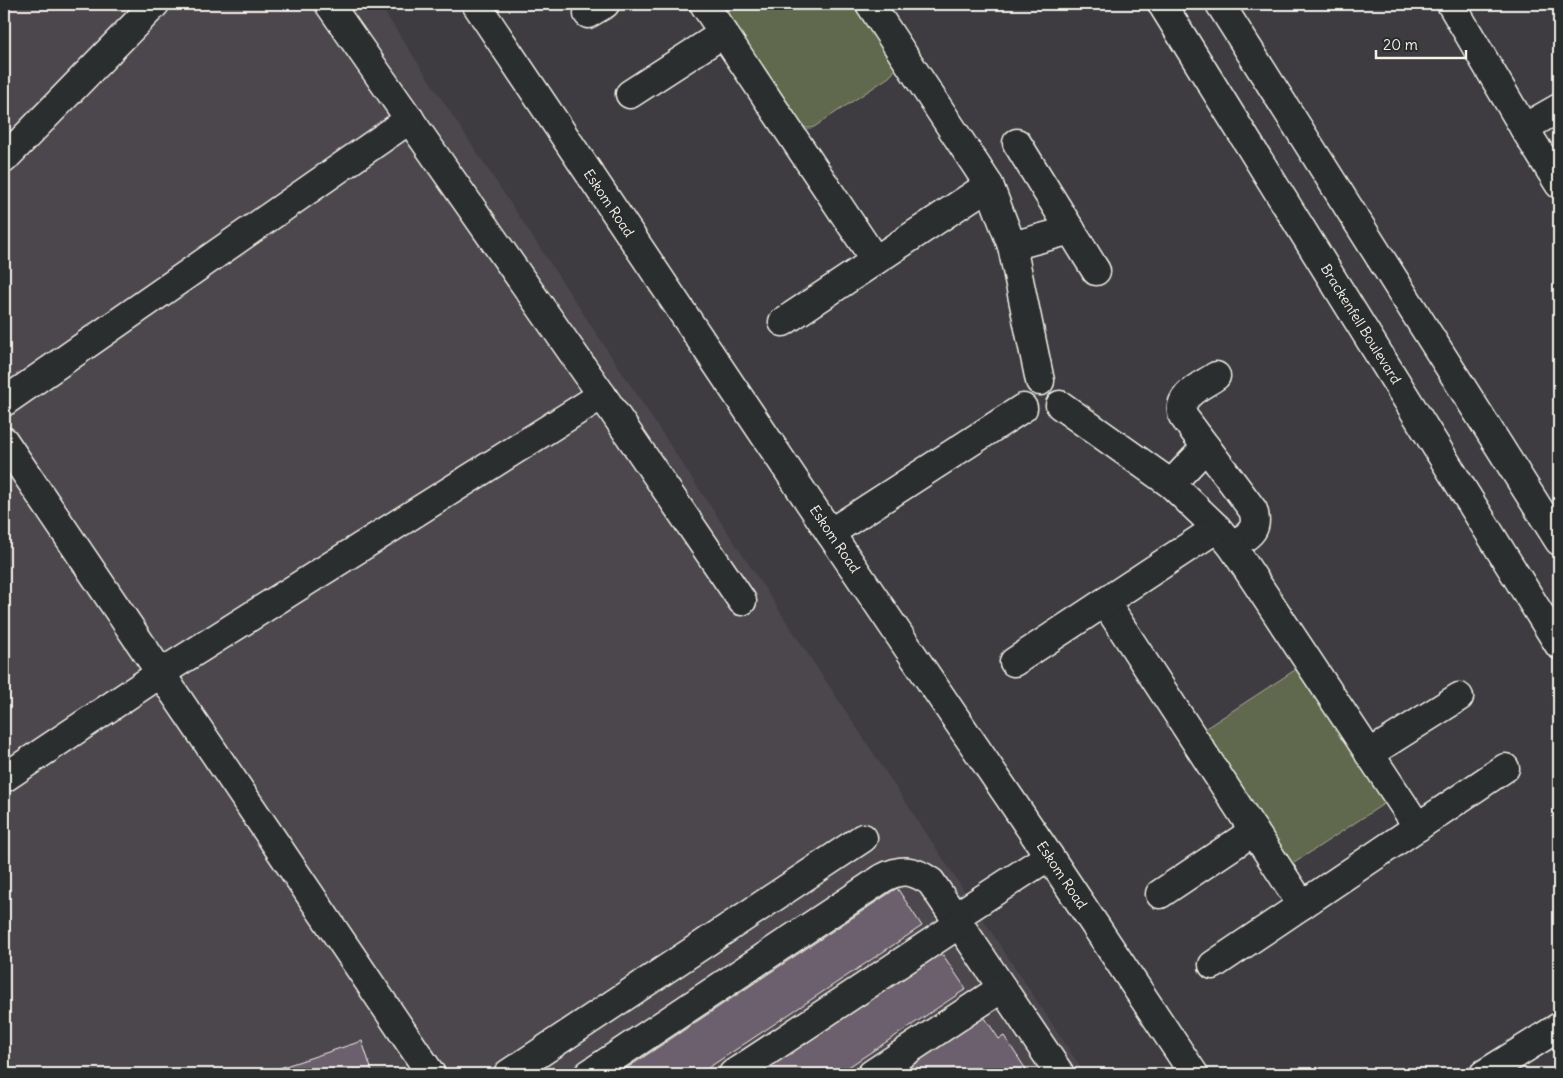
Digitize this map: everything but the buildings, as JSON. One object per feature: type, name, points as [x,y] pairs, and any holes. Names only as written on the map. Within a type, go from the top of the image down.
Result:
[{"type":"street","points":[[4,159],[155,4]]},
{"type":"street","points":[[329,4],[602,395],[742,600]]},
{"type":"street","name":"Eskom Road","points":[[476,4],[1194,1074]]},
{"type":"street","points":[[704,4],[875,260]]},
{"type":"street","points":[[870,4],[989,185],[1012,246],[1040,380]]},
{"type":"street","name":"Brackenfell Boulevard","points":[[1162,4],[1559,645]]},
{"type":"street","points":[[1220,4],[1559,541]]},
{"type":"street","points":[[1451,4],[1559,184]]},
{"type":"street","points":[[630,94],[724,34]]},
{"type":"street","points":[[1524,128],[1559,108]]},
{"type":"street","points":[[4,402],[410,119]]},
{"type":"street","points":[[1017,143],[1096,271]]},
{"type":"street","points":[[783,322],[989,185]]},
{"type":"street","points":[[1012,246],[1071,230]]},
{"type":"street","points":[[1014,662],[1105,602],[1225,537],[1252,532],[1256,521],[1253,510],[1183,416],[1181,410],[1182,403],[1187,395],[1216,376]]},
{"type":"street","points":[[1040,380],[1052,384],[1060,393],[1058,411],[1053,416],[1042,420],[1030,416],[1022,408],[1021,394],[1029,385],[1040,380]]},
{"type":"street","points":[[4,778],[161,673],[602,395]]},
{"type":"street","points":[[1060,405],[1171,484],[1225,537],[1418,827]]},
{"type":"street","points":[[830,533],[1022,408]]},
{"type":"street","points":[[4,441],[431,1074]]},
{"type":"street","points":[[1171,484],[1206,447]]},
{"type":"street","points":[[1105,602],[1302,905]]},
{"type":"street","points":[[1370,754],[1459,697]]},
{"type":"street","points":[[1213,965],[1505,768]]},
{"type":"street","points":[[1160,894],[1254,831]]},
{"type":"street","points":[[508,1074],[863,838]]},
{"type":"street","points":[[733,1074],[1049,856]]},
{"type":"street","points":[[589,1074],[892,874],[901,872],[921,875],[931,882],[1060,1074]]},
{"type":"street","points":[[872,1074],[1002,988]]},
{"type":"street","points":[[1484,1074],[1559,1027]]},
{"type":"shaded area","points":[[4,4],[379,4],[1085,1074],[4,1074]]},
{"type":"green space","points":[[719,4],[856,4],[893,59],[895,64],[894,71],[889,77],[814,127],[805,127],[800,125]]},
{"type":"green space","points":[[1559,122],[1559,162],[1555,152],[1553,137]]},
{"type":"green space","points":[[1298,668],[1385,803],[1291,865],[1203,730]]}]
